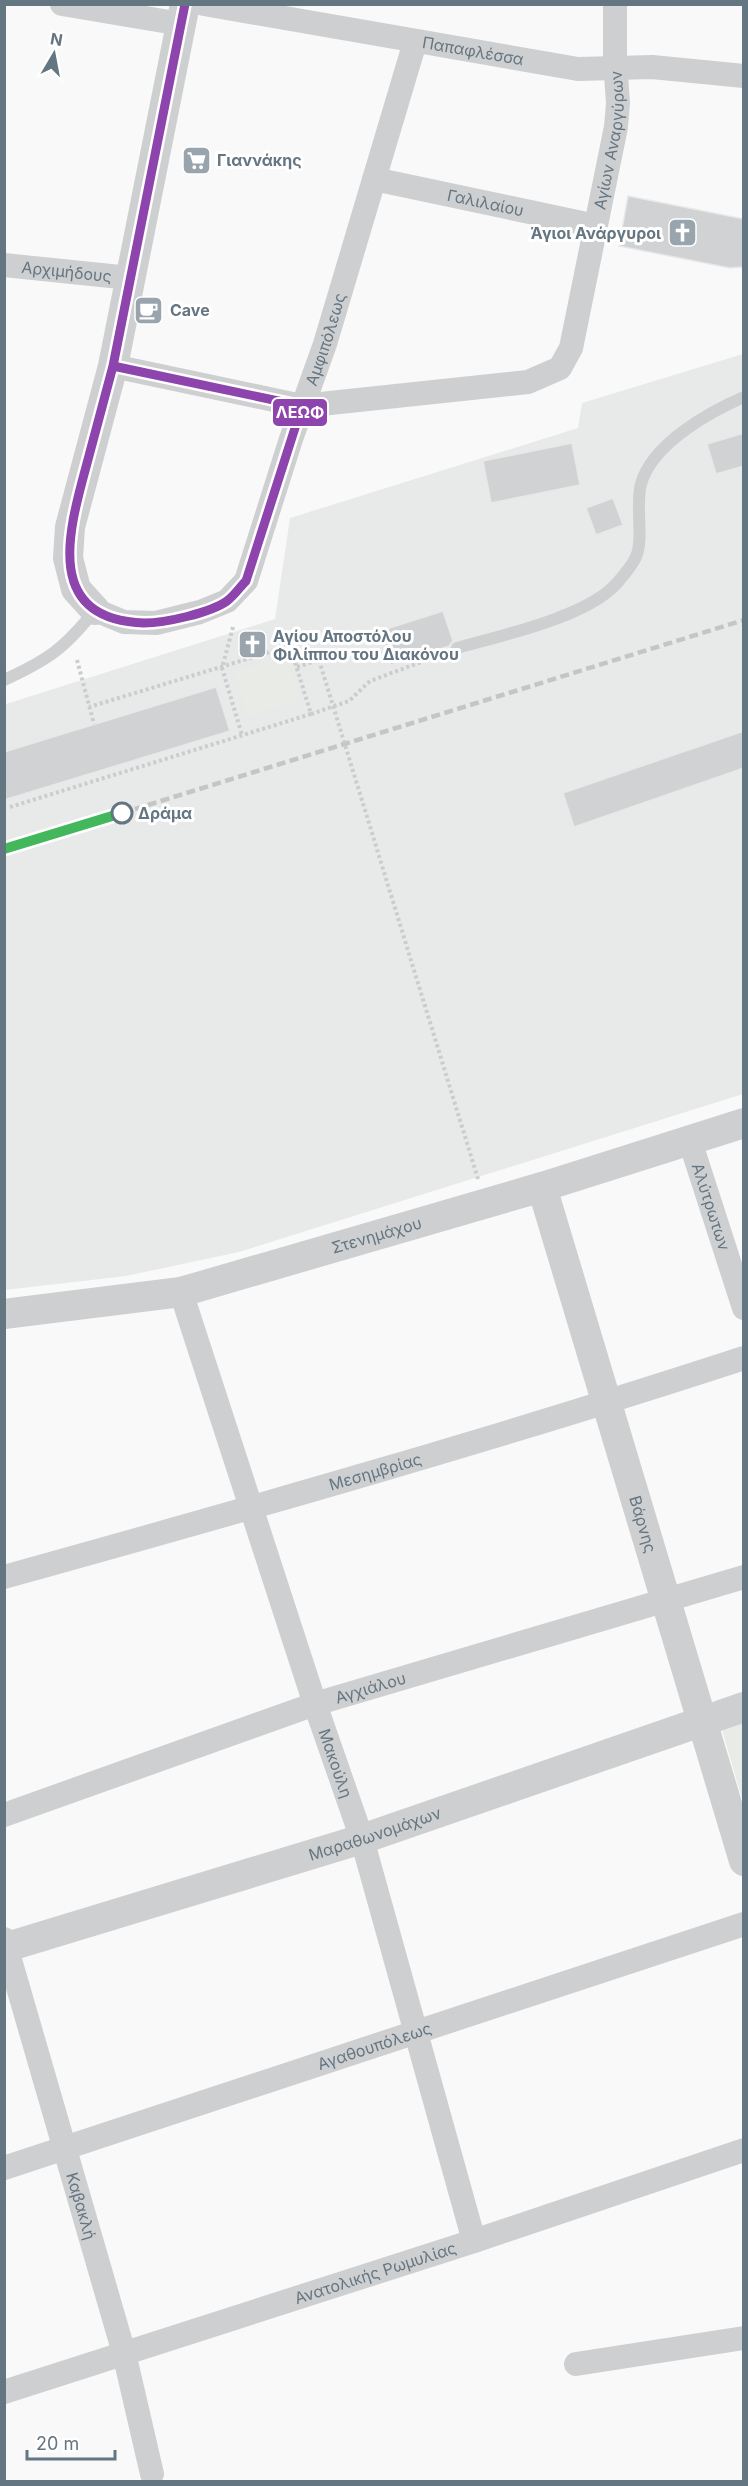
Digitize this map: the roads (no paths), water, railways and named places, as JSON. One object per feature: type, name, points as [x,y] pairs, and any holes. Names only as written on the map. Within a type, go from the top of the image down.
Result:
[{"type":"street","points":[[62,4],[183,14],[113,366],[70,526],[68,558],[76,589],[95,610]]},
{"type":"street","name":"Παπαφλέσσα","points":[[204,4],[578,69],[652,66],[744,76]]},
{"type":"street","name":"Αγίων Αναργύρων","points":[[302,406],[528,382],[552,374],[560,368],[571,348],[617,116],[615,4]]},
{"type":"street","name":"Αμφιπόλεως","points":[[95,610],[124,622],[156,623],[201,612],[226,601],[246,581],[302,406],[325,344],[415,42]]},
{"type":"street","name":"Γαλιλαίου","points":[[374,179],[596,226]]},
{"type":"street","name":"Αρχιμήδους","points":[[4,265],[130,278]]},
{"type":"street","points":[[113,366],[302,406]]},
{"type":"street","name":"Στενημάχου","points":[[4,1314],[181,1293],[542,1187],[744,1123]]},
{"type":"street","name":"Αλύτρωτων","points":[[690,1141],[744,1308]]},
{"type":"street","name":"Βάρνης","points":[[542,1187],[664,1601],[744,1861]]},
{"type":"street","name":"Μακούλη","points":[[181,1293],[250,1509],[362,1839],[474,2241]]},
{"type":"street","name":"Μεσημβρίας","points":[[4,1576],[250,1509],[605,1404],[744,1358]]},
{"type":"street","name":"Αγχιάλου","points":[[4,1815],[315,1704],[744,1577]]},
{"type":"street","name":"Μαραθωνομάχων","points":[[5,1945],[362,1839],[744,1707]]},
{"type":"street","name":"Αγαθουπόλεως","points":[[4,2168],[744,1924]]},
{"type":"street","name":"Καβακλή","points":[[5,1945],[124,2353],[152,2474]]},
{"type":"street","name":"Ανατολικής Ρωμυλίας","points":[[4,2392],[474,2241],[744,2150]]},
{"type":"street","points":[[576,2364],[744,2338]]},
{"type":"lane","points":[[457,648],[548,622],[584,607],[615,585],[635,558],[641,484],[650,466],[678,435],[710,412],[744,397]]},
{"type":"lane","points":[[4,680],[45,661],[72,639],[95,610]]},
{"type":"railway","points":[[122,813],[744,620]]},
{"type":"place","name":"Γιαννάκης","points":[[196,160]]},
{"type":"place","name":"Άγιοι Ανάργυροι","points":[[682,233]]},
{"type":"place","name":"Cave","points":[[149,310]]},
{"type":"place","name":"Αγίου Αποστόλου Φιλίππου του Διακόνου","points":[[252,645]]},
{"type":"place","name":"Δράμα","points":[[122,813]]}]
